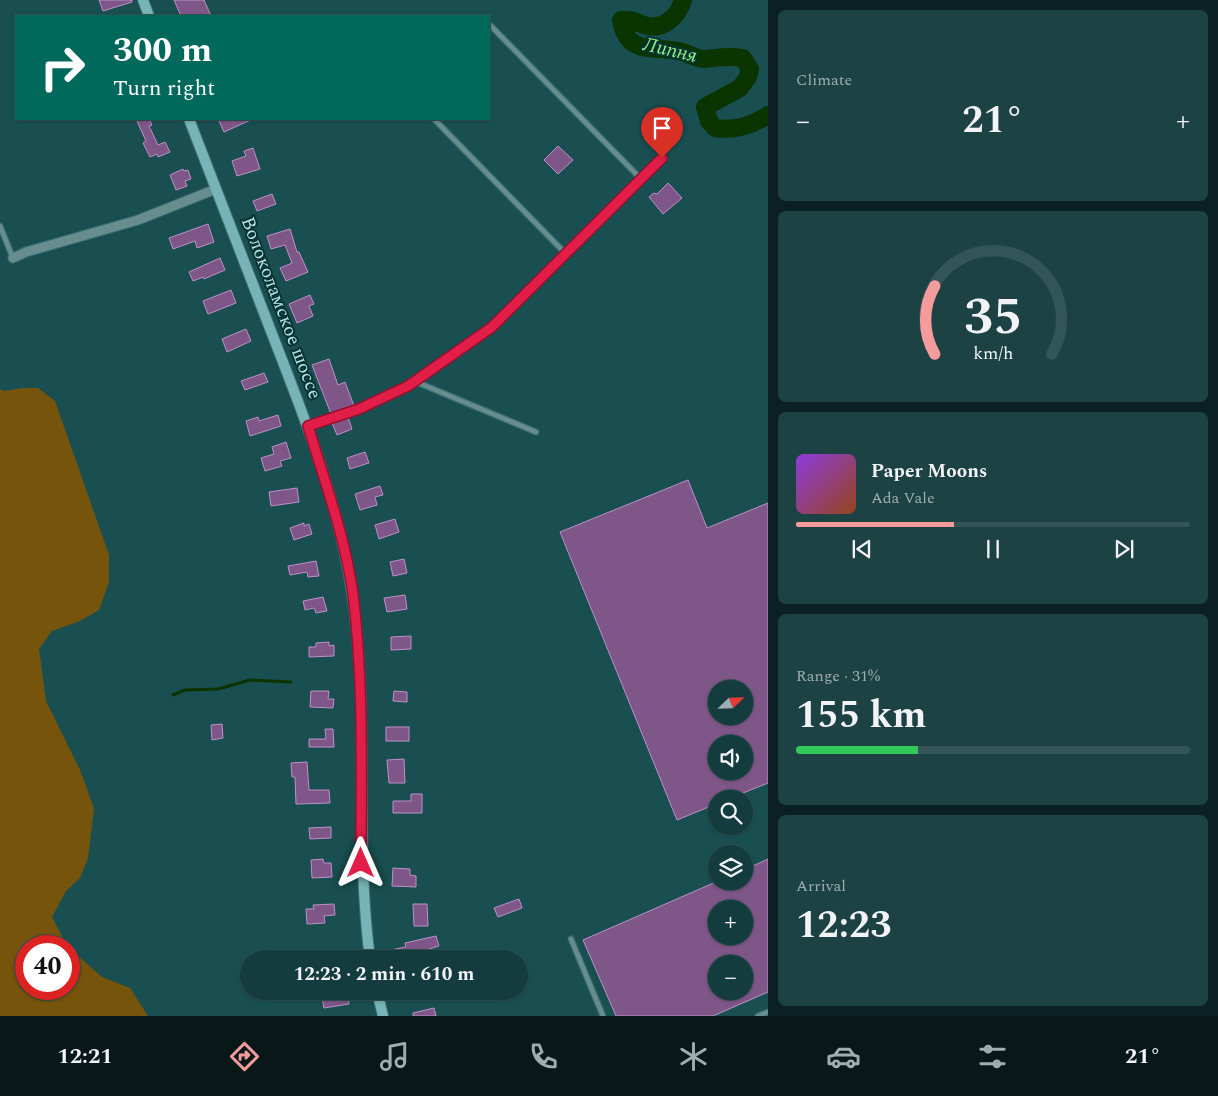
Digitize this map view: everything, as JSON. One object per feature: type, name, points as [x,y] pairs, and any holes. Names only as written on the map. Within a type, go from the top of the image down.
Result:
[{"type":"street","points":[[142,0],[149,15]]},
{"type":"street","name":"Волоколамское шоссе","points":[[189,120],[308,426],[336,514],[352,594],[361,688],[361,863],[369,950]]},
{"type":"street","points":[[13,258],[26,252],[138,220],[216,189]]},
{"type":"street","points":[[380,1000],[384,1016]]},
{"type":"lane","points":[[491,26],[641,179]]},
{"type":"lane","points":[[435,120],[566,254]]},
{"type":"lane","points":[[308,426],[359,409],[414,381],[492,327],[662,158]]},
{"type":"lane","points":[[0,226],[13,258]]},
{"type":"lane","points":[[414,381],[536,432]]},
{"type":"lane","points":[[571,939],[603,1016]]},
{"type":"lane","points":[[758,1016],[768,1012]]},
{"type":"shaded area","points":[[38,388],[55,401],[109,555],[109,582],[99,610],[80,621],[52,631],[39,649],[46,701],[80,770],[94,808],[88,858],[80,878],[66,891],[52,917],[61,935],[15,935],[15,1000],[80,1000],[80,958],[102,977],[130,988],[148,1016],[0,1016],[0,389],[4,391]]},
{"type":"building","points":[[99,0],[132,0],[132,2],[103,11]]},
{"type":"building","points":[[174,0],[204,0],[211,15],[181,15]]},
{"type":"building","points":[[136,120],[150,120],[152,125],[149,126],[158,145],[165,142],[170,152],[158,157],[157,154],[150,157],[143,143],[146,141]]},
{"type":"building","points":[[218,120],[251,120],[224,132]]},
{"type":"building","points":[[558,146],[573,160],[558,174],[544,160]]},
{"type":"building","points":[[253,148],[260,169],[237,176],[232,161],[246,156],[244,151]]},
{"type":"building","points":[[183,169],[184,171],[188,170],[191,179],[185,181],[187,186],[176,190],[170,175]]},
{"type":"building","points":[[668,183],[682,198],[663,214],[649,197],[654,193],[657,194]]},
{"type":"building","points":[[272,194],[276,204],[257,211],[253,201]]},
{"type":"building","points":[[208,224],[214,242],[197,248],[195,241],[173,249],[169,238]]},
{"type":"building","points":[[290,229],[297,252],[299,252],[308,272],[286,281],[280,268],[292,263],[285,245],[271,249],[267,236]]},
{"type":"building","points":[[220,258],[225,270],[204,279],[203,277],[193,281],[189,272]]},
{"type":"building","points":[[231,290],[236,303],[208,314],[203,301]]},
{"type":"building","points":[[310,295],[314,304],[309,306],[313,316],[297,323],[289,304]]},
{"type":"building","points":[[246,329],[251,341],[227,352],[222,339]]},
{"type":"building","points":[[329,359],[338,385],[345,382],[354,406],[331,414],[312,365]]},
{"type":"building","points":[[264,373],[268,382],[245,390],[241,381]]},
{"type":"building","points":[[278,415],[281,426],[250,436],[246,421],[258,417],[259,421]]},
{"type":"building","points":[[348,417],[352,429],[337,435],[332,423]]},
{"type":"building","points":[[286,442],[291,458],[280,461],[282,466],[265,471],[261,458],[274,454],[272,447]]},
{"type":"building","points":[[365,452],[369,463],[350,469],[347,458]]},
{"type":"building","points":[[688,480],[707,528],[768,503],[768,783],[750,790],[708,790],[708,807],[677,820],[560,532]]},
{"type":"building","points":[[380,486],[383,495],[375,497],[377,505],[360,510],[355,494]]},
{"type":"building","points":[[297,488],[299,502],[271,506],[269,492]]},
{"type":"building","points":[[395,519],[399,532],[379,539],[375,525]]},
{"type":"building","points":[[304,523],[304,526],[309,524],[312,534],[294,540],[290,528]]},
{"type":"building","points":[[404,559],[407,573],[393,576],[390,562]]},
{"type":"building","points":[[316,561],[319,576],[308,577],[307,572],[290,575],[288,566]]},
{"type":"building","points":[[405,595],[407,609],[387,612],[384,598]]},
{"type":"building","points":[[323,597],[327,611],[316,613],[314,608],[305,610],[303,601]]},
{"type":"building","points":[[411,636],[411,649],[391,650],[391,637]]},
{"type":"building","points":[[329,642],[329,646],[334,645],[334,656],[309,657],[309,647],[316,647],[316,643]]},
{"type":"building","points":[[311,691],[329,691],[328,699],[334,699],[333,708],[310,707]]},
{"type":"building","points":[[394,691],[407,692],[407,702],[393,701]]},
{"type":"building","points":[[222,724],[223,738],[212,740],[211,725]]},
{"type":"building","points":[[386,727],[409,727],[409,741],[386,741]]},
{"type":"building","points":[[325,729],[333,729],[334,747],[309,747],[309,739],[326,739]]},
{"type":"building","points":[[404,759],[405,783],[389,783],[387,760]]},
{"type":"building","points":[[307,762],[309,790],[329,790],[330,803],[296,804],[295,777],[292,777],[291,763]]},
{"type":"building","points":[[411,794],[422,794],[422,813],[393,813],[393,801],[411,801]]},
{"type":"building","points":[[331,827],[331,838],[310,839],[309,828]]},
{"type":"building","points":[[323,859],[324,863],[331,863],[332,877],[312,878],[311,860]]},
{"type":"building","points":[[768,859],[768,992],[753,999],[753,955],[708,955],[708,1000],[750,1000],[713,1016],[616,1016],[583,940],[708,885],[708,890],[753,890],[753,866]]},
{"type":"building","points":[[393,868],[410,869],[410,875],[416,876],[416,887],[392,886]]},
{"type":"building","points":[[519,899],[522,908],[498,917],[494,908]]},
{"type":"building","points":[[334,904],[335,915],[324,916],[325,923],[307,924],[306,909],[314,909],[313,905]]},
{"type":"building","points":[[413,904],[427,904],[428,926],[414,926]]},
{"type":"building","points":[[436,936],[439,946],[426,950],[395,950],[406,947],[405,943]]},
{"type":"building","points":[[323,1000],[348,1000],[349,1004],[324,1008]]},
{"type":"building","points":[[434,1008],[436,1016],[413,1016],[413,1013]]},
{"type":"waterway","name":"Липня","points":[[683,0],[681,6],[669,21],[657,26],[651,26],[630,20],[621,20],[624,31],[629,39],[642,47],[678,51],[701,59],[743,58],[750,69],[748,77],[740,88],[705,107],[709,121],[715,128],[736,128],[749,125],[768,115]]},
{"type":"waterway","points":[[173,695],[185,690],[218,689],[250,680],[291,682]]},
{"type":"route","points":[[361,863],[361,688],[352,594],[336,514],[308,426],[359,409],[408,386],[492,327],[662,158]]}]
